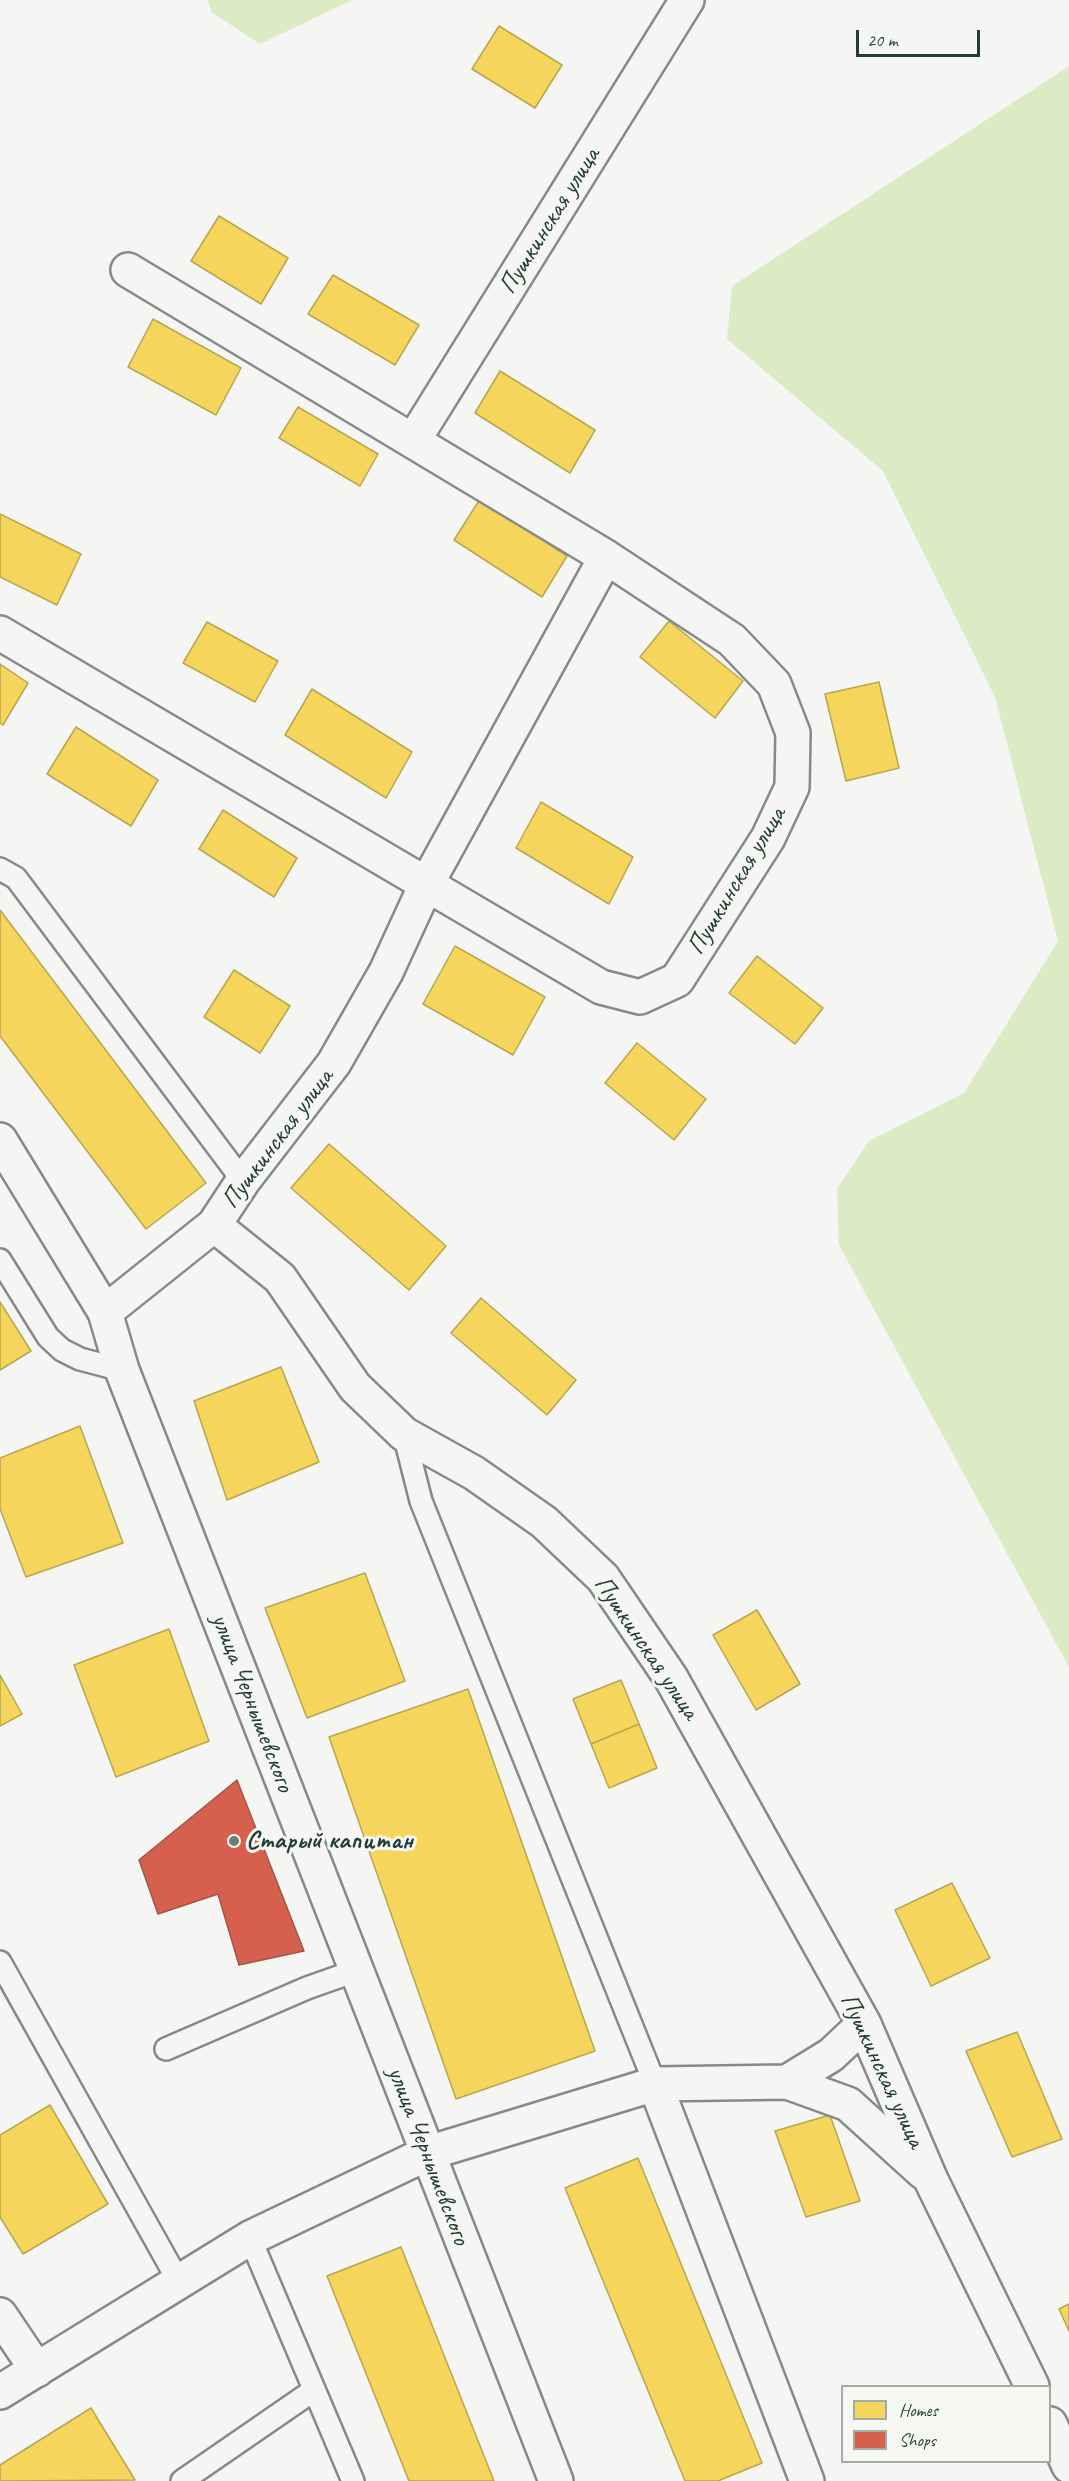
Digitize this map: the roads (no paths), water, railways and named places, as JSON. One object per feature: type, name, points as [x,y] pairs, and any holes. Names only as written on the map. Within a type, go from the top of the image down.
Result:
[{"type":"street","name":"Пушкинская улица","points":[[413,441],[687,0]]},
{"type":"street","name":"Пушкинская улица","points":[[0,633],[601,987],[640,997],[677,980],[768,838],[792,787],[792,734],[774,684],[732,640],[606,557],[128,270]]},
{"type":"street","points":[[426,885],[606,557]]},
{"type":"street","name":"Пушкинская улица","points":[[426,885],[386,972],[334,1063],[243,1181],[214,1225],[280,1278],[355,1387],[404,1434],[474,1473],[544,1522],[603,1578],[671,1678],[864,2024],[931,2180],[1032,2385]]},
{"type":"street","name":"улица Чернышевского","points":[[4,1156],[105,1312],[122,1370],[556,2481]]},
{"type":"street","points":[[105,1312],[214,1225]]},
{"type":"street","points":[[787,2082],[831,2055],[864,2024]]},
{"type":"street","points":[[0,2392],[250,2238],[428,2153],[656,2084],[787,2082],[848,2104],[931,2180]]},
{"type":"street","points":[[656,2084],[807,2481]]},
{"type":"street","points":[[0,2315],[37,2370]]},
{"type":"street","points":[[1051,2426],[1069,2466]]},
{"type":"lane","points":[[0,869],[16,878],[243,1181]]},
{"type":"lane","points":[[0,1260],[48,1337],[62,1350],[80,1359],[122,1370]]},
{"type":"lane","points":[[404,1434],[421,1502],[656,2084]]},
{"type":"lane","points":[[0,1962],[178,2282]]},
{"type":"lane","points":[[166,2049],[308,1988],[355,1971]]},
{"type":"lane","points":[[250,2238],[353,2481]]},
{"type":"lane","points":[[182,2481],[314,2390]]},
{"type":"place","name":"Старый капитан","points":[[234,1841]]}]
